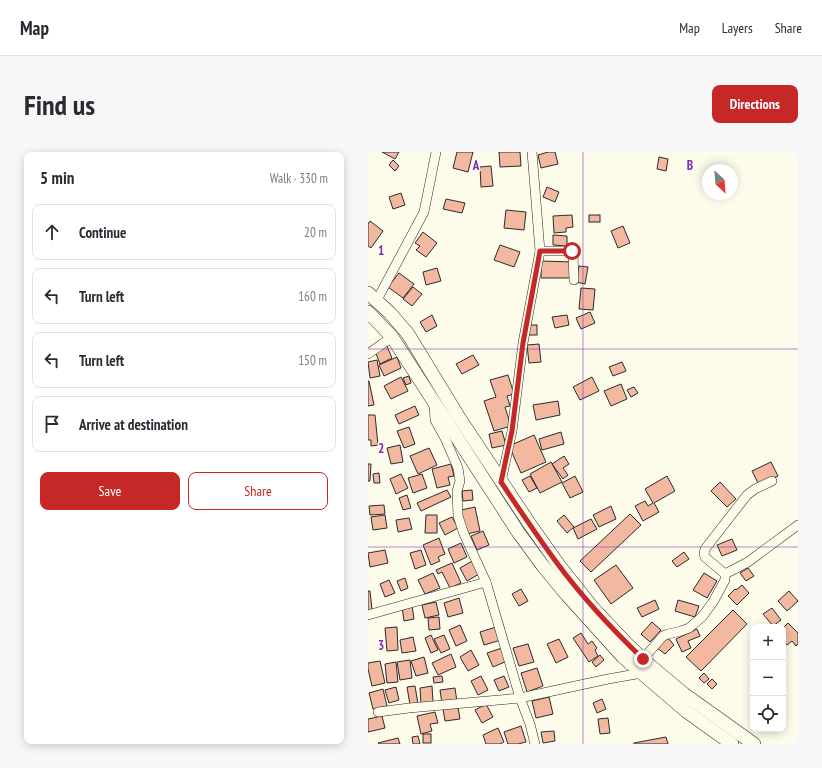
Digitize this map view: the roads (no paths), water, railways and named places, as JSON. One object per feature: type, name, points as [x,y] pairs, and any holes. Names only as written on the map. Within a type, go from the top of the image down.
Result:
[{"type":"main road","points":[[372,297],[408,334],[458,416],[501,482],[558,564],[593,608],[626,643],[684,694],[754,744]]},
{"type":"main road","points":[[368,312],[392,337],[518,532],[543,566],[623,657],[686,711],[732,744]]},
{"type":"street","points":[[372,297],[424,212],[436,152]]},
{"type":"street","points":[[501,482],[512,431],[523,343],[540,251],[532,152]]},
{"type":"street","points":[[540,251],[572,251],[574,280]]},
{"type":"street","points":[[368,354],[392,337]]},
{"type":"street","points":[[434,402],[435,420],[445,438],[458,468],[460,481],[457,491],[458,516],[464,534],[486,582],[535,744]]},
{"type":"street","points":[[643,659],[663,636],[689,628],[702,617],[713,602],[725,580],[725,574],[706,557],[704,554],[705,549],[747,495],[755,489],[772,481]]},
{"type":"street","points":[[725,574],[748,562],[798,525]]},
{"type":"street","points":[[368,614],[486,582]]},
{"type":"street","points":[[378,712],[520,698],[642,673]]}]
